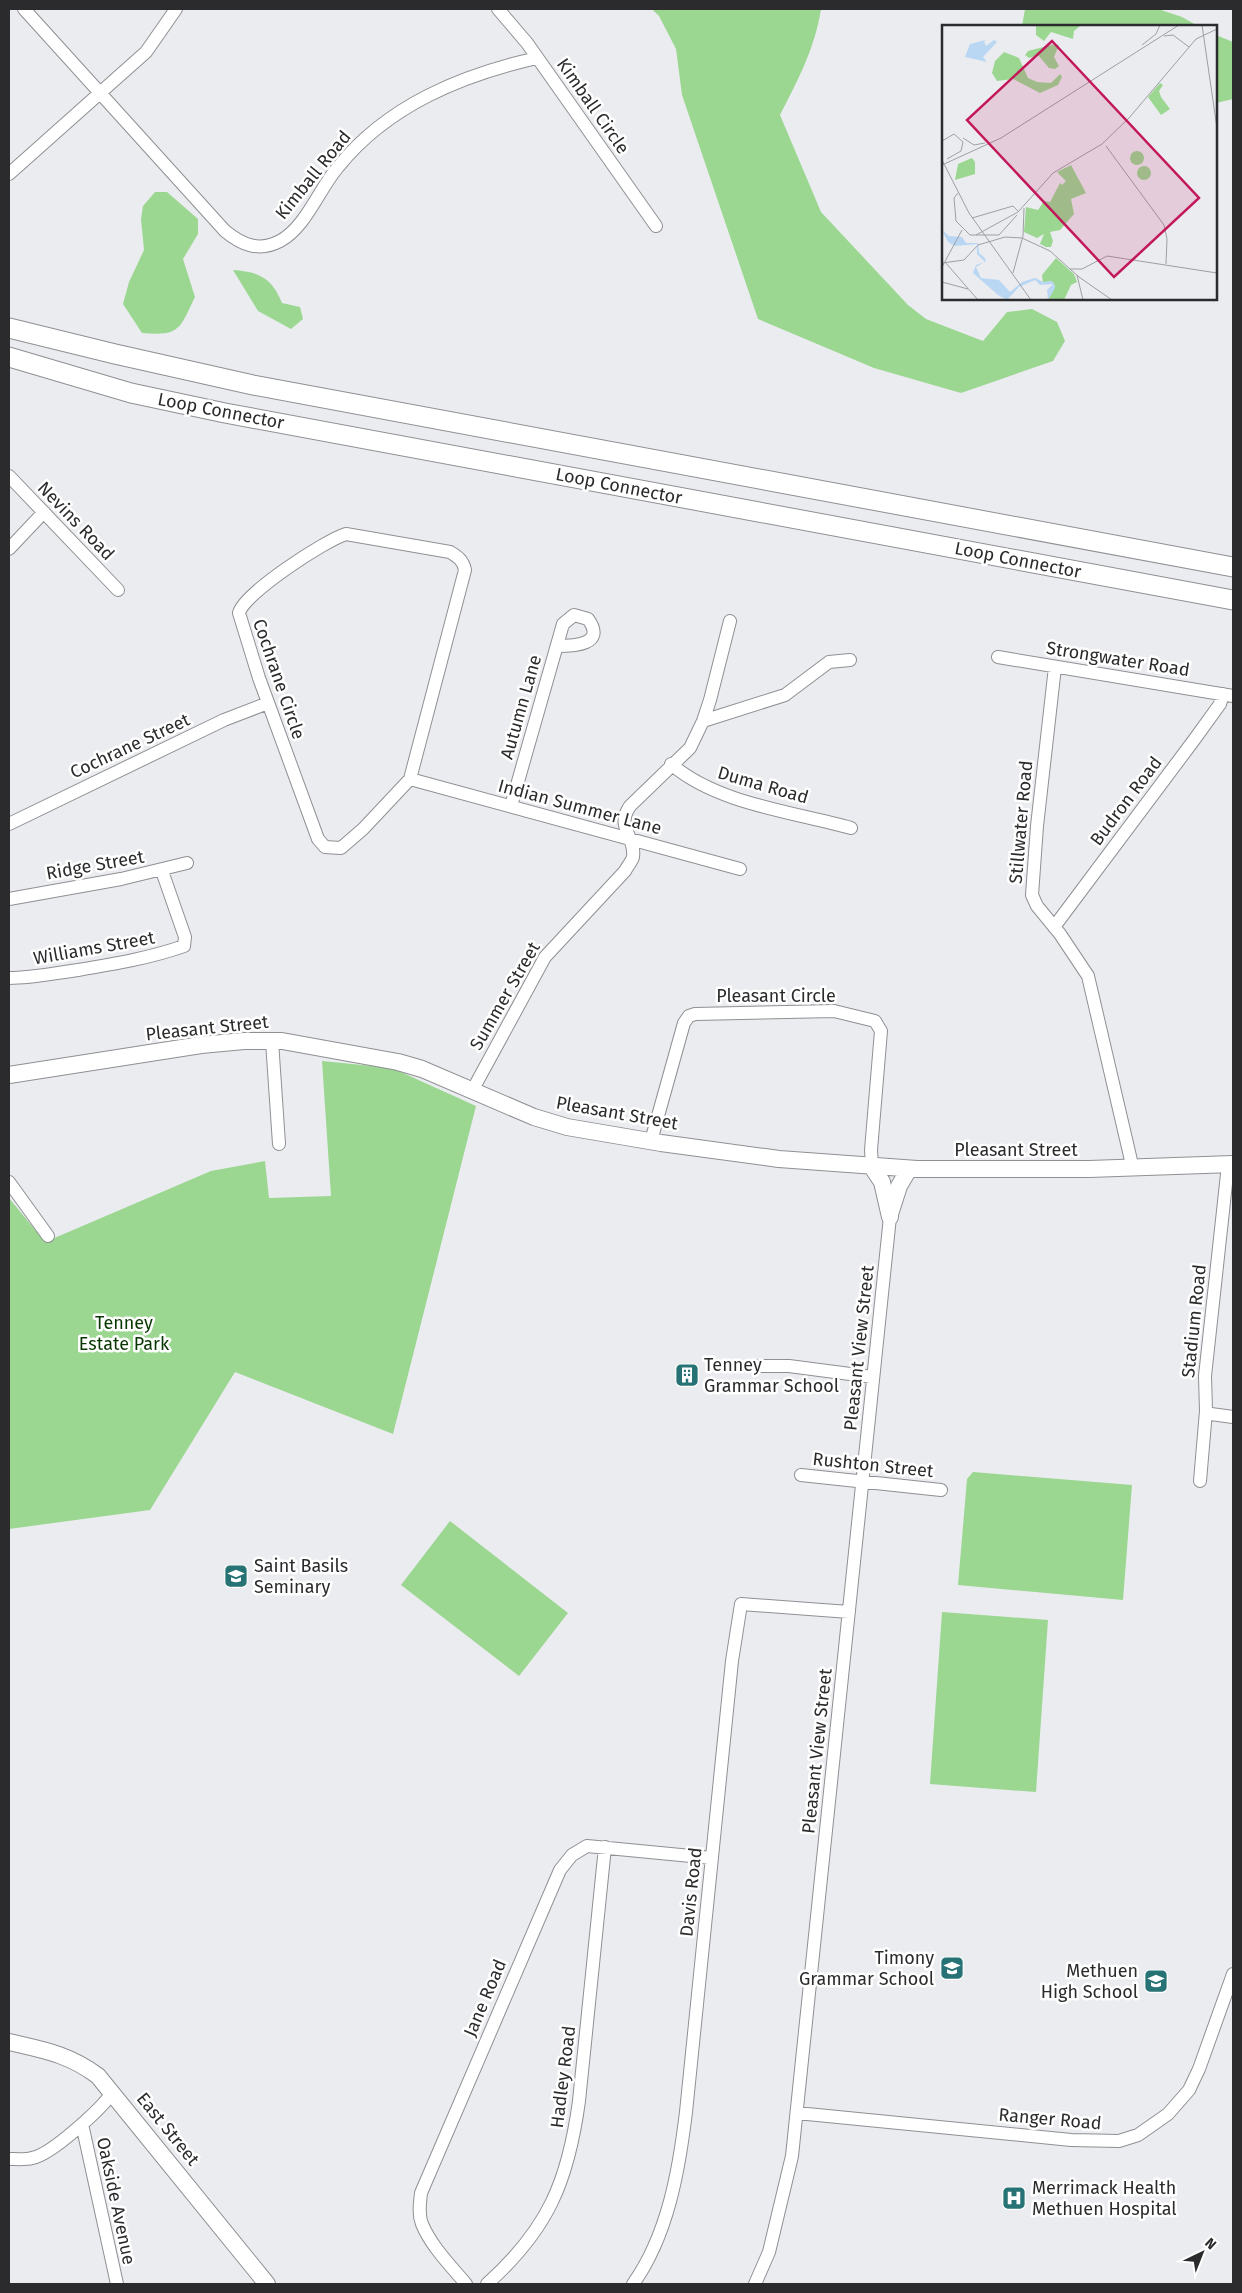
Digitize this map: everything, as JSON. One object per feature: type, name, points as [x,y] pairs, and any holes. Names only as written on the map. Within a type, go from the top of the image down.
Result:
[{"type":"highway","name":"Loop Connector","points":[[9,326],[45,338],[253,385],[1233,567]]},
{"type":"highway","name":"Loop Connector","points":[[9,357],[131,393],[225,413],[1233,600]]},
{"type":"main road","name":"Pleasant Street","points":[[9,1075],[201,1046],[244,1041],[272,1041],[322,1047],[398,1062],[422,1069],[547,1121],[651,1141],[779,1158],[908,1169],[1132,1169],[1230,1164]]},
{"type":"main road","points":[[872,1167],[882,1182],[890,1216]]},
{"type":"main road","points":[[890,1216],[899,1186],[908,1169]]},
{"type":"main road","name":"East Street","points":[[9,2042],[64,2055],[83,2064],[98,2076],[267,2284]]},
{"type":"street","name":"Kimball Road","points":[[24,9],[224,231],[247,246],[258,247],[281,240],[293,231],[338,167],[370,134],[412,104],[457,81],[488,70],[537,58]]},
{"type":"street","points":[[9,174],[146,52],[176,9]]},
{"type":"street","name":"Kimball Circle","points":[[498,9],[537,58],[656,226]]},
{"type":"street","name":"Nevins Road","points":[[9,476],[118,590]]},
{"type":"street","points":[[9,549],[44,512]]},
{"type":"street","name":"Cochrane Circle","points":[[346,534],[450,552],[464,563],[463,582],[410,779],[363,829],[341,848],[325,847],[318,839],[268,702],[239,612],[240,607],[250,597],[297,561],[336,537],[346,534]]},
{"type":"street","name":"Summer Street","points":[[472,1091],[545,957],[625,871],[633,856],[624,825],[624,814],[671,764],[690,748],[703,721],[730,621]]},
{"type":"street","name":"Autumn Lane","points":[[512,806],[557,646]]},
{"type":"street","name":"Strongwater Road","points":[[998,657],[1228,695]]},
{"type":"street","points":[[703,721],[784,695],[829,662],[850,660]]},
{"type":"street","name":"Stillwater Road","points":[[1055,667],[1032,895],[1037,906],[1088,976],[1132,1169]]},
{"type":"street","name":"Budron Road","points":[[1054,927],[1228,695]]},
{"type":"street","name":"Cochrane Street","points":[[9,822],[224,720],[268,702]]},
{"type":"street","name":"Duma Road","points":[[671,764],[693,781],[726,795],[851,828]]},
{"type":"street","name":"Indian Summer Lane","points":[[410,779],[629,837],[740,869]]},
{"type":"street","name":"Ridge Street","points":[[9,899],[162,871],[188,864]]},
{"type":"street","name":"Williams Street","points":[[9,978],[35,977],[117,963],[161,954],[184,946],[185,937],[162,871]]},
{"type":"street","name":"Pleasant Circle","points":[[651,1141],[684,1023],[689,1016],[695,1014],[834,1011],[874,1020],[881,1031],[871,1150],[872,1167]]},
{"type":"street","points":[[272,1041],[279,1144]]},
{"type":"street","name":"Stadium Road","points":[[1200,1480],[1206,1411],[1205,1376],[1230,1164]]},
{"type":"street","points":[[9,1182],[48,1236]]},
{"type":"street","name":"Pleasant View Street","points":[[755,2284],[769,2252],[792,2156],[890,1216]]},
{"type":"street","points":[[759,1366],[789,1366],[873,1377]]},
{"type":"street","points":[[1206,1411],[1211,1414],[1233,1417]]},
{"type":"street","name":"Rushton Street","points":[[801,1475],[941,1490]]},
{"type":"street","name":"Davis Road","points":[[633,2284],[642,2272],[655,2243],[678,2166],[732,1661],[741,1604],[849,1612]]},
{"type":"street","name":"Jane Road","points":[[466,2284],[441,2254],[422,2224],[419,2211],[421,2193],[565,1861],[578,1850],[587,1846],[712,1858]]},
{"type":"street","name":"Hadley Road","points":[[487,2284],[526,2245],[546,2216],[568,2161],[579,2101],[605,1847]]},
{"type":"street","name":"Ranger Road","points":[[797,2113],[1071,2140],[1119,2141],[1138,2135],[1168,2114],[1189,2090],[1199,2069],[1233,1974]]},
{"type":"street","points":[[9,2159],[33,2158],[47,2151],[104,2106],[112,2093]]},
{"type":"street","name":"Oakside Avenue","points":[[82,2124],[117,2284]]},
{"type":"green space","points":[[652,9],[821,9],[810,50],[780,115],[821,212],[908,305],[926,319],[983,341],[1007,312],[1032,309],[1057,322],[1065,341],[1053,361],[961,393],[874,368],[758,319],[682,95],[676,49],[659,16]]},
{"type":"green space","points":[[1025,9],[1158,9],[1182,17],[1196,25],[1022,25]]},
{"type":"green space","points":[[1217,35],[1233,42],[1233,99],[1217,103]]},
{"type":"green space","points":[[155,192],[167,192],[198,219],[198,234],[183,259],[195,297],[177,328],[171,332],[155,334],[142,333],[123,304],[129,282],[144,250],[141,219],[143,206]]},
{"type":"green space","points":[[233,270],[251,272],[264,278],[274,288],[282,303],[300,307],[303,319],[291,329],[258,311]]},
{"type":"green space","name":"Tenney Estate Park","points":[[322,1061],[392,1068],[476,1106],[393,1434],[235,1372],[150,1510],[9,1529],[9,1198],[45,1242],[211,1171],[265,1161],[269,1198],[331,1196]]},
{"type":"green space","points":[[973,1472],[1132,1485],[1123,1600],[958,1585],[967,1479]]},
{"type":"green space","points":[[450,1521],[568,1613],[519,1676],[401,1585]]},
{"type":"green space","points":[[942,1612],[1048,1620],[1036,1792],[930,1784]]},
{"type":"place","name":"Tenney Grammar School","points":[[687,1375]]},
{"type":"place","name":"Saint Basils Seminary","points":[[236,1576]]},
{"type":"place","name":"Timony Grammar School","points":[[952,1968]]},
{"type":"place","name":"Methuen High School","points":[[1156,1981]]},
{"type":"place","name":"Merrimack Health Methuen Hospital","points":[[1014,2198]]}]
